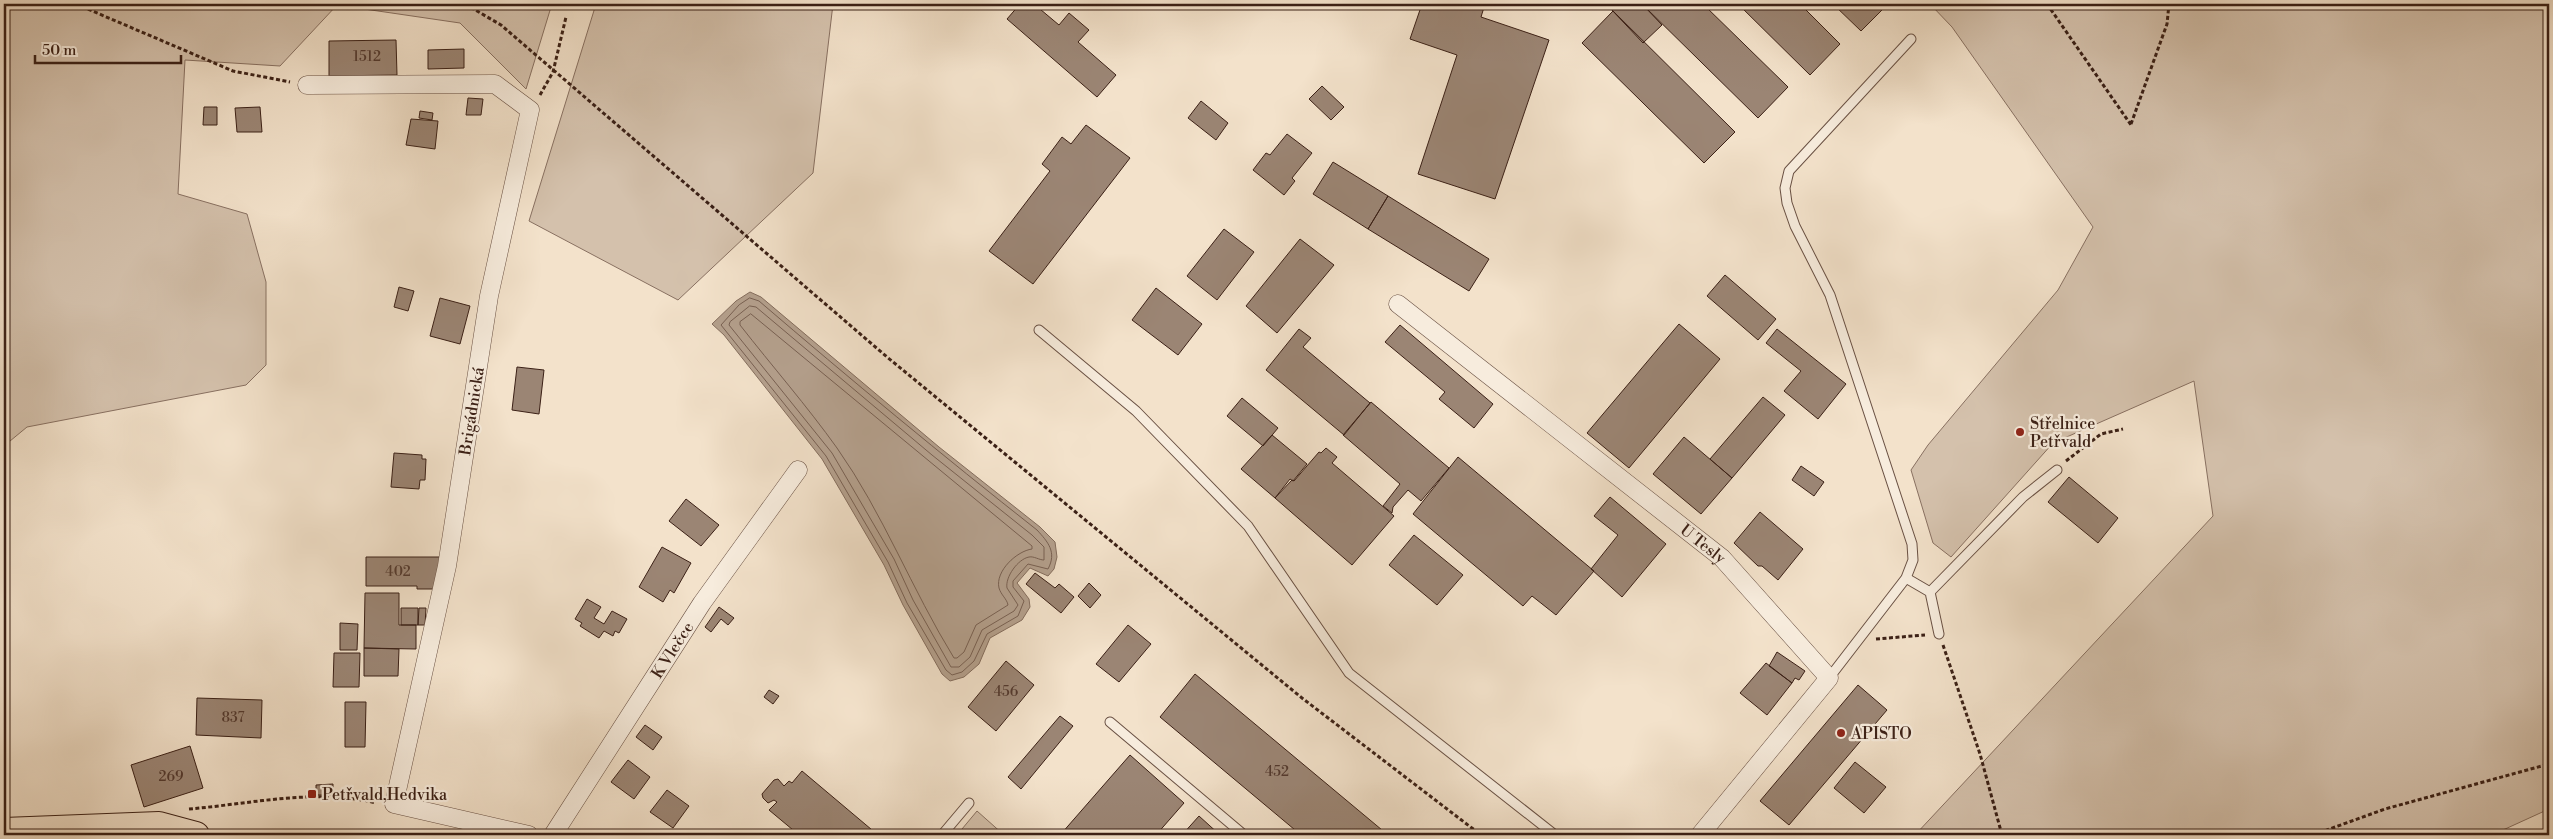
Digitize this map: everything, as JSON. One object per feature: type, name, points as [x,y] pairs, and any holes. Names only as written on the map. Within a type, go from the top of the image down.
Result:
[{"type":"main road","points":[[4,831],[159,824],[196,835]]},
{"type":"street","points":[[307,85],[495,84],[530,110]]},
{"type":"street","name":"Brigádnická","points":[[529,835],[394,804],[447,566],[489,296],[530,110]]},
{"type":"street","name":"U Tesly","points":[[1398,304],[1722,558],[1829,678]]},
{"type":"street","name":"K Vlečce","points":[[553,835],[702,603],[798,470]]},
{"type":"street","points":[[1700,835],[1829,678]]},
{"type":"lane","points":[[1829,678],[1906,578],[1913,560],[1912,544],[1830,295],[1795,226],[1786,203],[1785,188],[1788,171],[1911,39]]},
{"type":"lane","points":[[1040,330],[1136,411],[1248,526],[1349,673],[1555,835]]},
{"type":"lane","points":[[1930,592],[2023,497],[2057,470]]},
{"type":"lane","points":[[1906,578],[1930,592],[1939,634]]},
{"type":"lane","points":[[1110,722],[1244,835]]},
{"type":"lane","points":[[942,835],[969,803]]},
{"type":"path","points":[[76,4],[233,71],[307,85]]},
{"type":"path","points":[[465,4],[501,25],[554,72],[569,81],[894,363],[1302,698],[1481,835]]},
{"type":"path","points":[[2047,4],[2131,125],[2167,24],[2169,4]]},
{"type":"path","points":[[530,110],[554,72],[566,17]]},
{"type":"path","points":[[2057,470],[2101,434],[2123,429]]},
{"type":"path","points":[[1859,640],[1939,634],[1980,754],[2002,835]]},
{"type":"path","points":[[2313,835],[2385,809],[2549,764]]},
{"type":"path","points":[[188,809],[316,796],[358,798],[384,804]]},
{"type":"shaded area","points":[[4,4],[546,4],[551,7],[526,89],[460,23],[337,5],[280,66],[185,60],[178,194],[247,214],[266,282],[266,365],[246,385],[27,427],[4,446],[4,269],[7,259],[4,240]]},
{"type":"shaded area","points":[[596,4],[833,4],[813,173],[678,300],[529,221]]},
{"type":"shaded area","points":[[1930,4],[2549,4],[2549,809],[2492,835],[1915,835],[2213,516],[2194,381],[2053,443],[1951,557],[1933,543],[1911,470],[1928,445],[2058,290],[2093,227],[1952,27]]},
{"type":"shaded area","points":[[977,811],[1004,835],[957,835]]},
{"type":"water","points":[[750,292],[761,297],[939,447],[1040,527],[1055,542],[1057,557],[1054,569],[1048,576],[1030,568],[1017,583],[1029,599],[1030,607],[1022,620],[990,638],[979,664],[964,677],[950,681],[942,674],[903,605],[884,565],[822,459],[724,335],[712,324],[736,301]]},
{"type":"building","points":[[1020,4],[1034,4],[1059,25],[1069,13],[1089,30],[1078,42],[1116,75],[1097,97],[1007,19]]},
{"type":"building","points":[[1422,4],[1485,4],[1481,17],[1549,40],[1495,199],[1418,174],[1457,55],[1410,39]]},
{"type":"building","points":[[1615,4],[1642,4],[1662,25],[1643,43],[1610,8]]},
{"type":"building","points":[[1642,4],[1703,4],[1788,87],[1758,118]]},
{"type":"building","points":[[1738,4],[1800,4],[1840,44],[1810,75]]},
{"type":"building","points":[[1833,4],[1888,4],[1861,31]]},
{"type":"building","points":[[1613,11],[1735,132],[1704,163],[1582,43]]},
{"type":"building","points":[[396,40],[397,75],[329,76],[329,41]]},
{"type":"building","points":[[464,49],[464,68],[428,69],[428,50]]},
{"type":"building","points":[[1322,86],[1344,107],[1331,120],[1309,99]]},
{"type":"building","points":[[468,98],[483,99],[481,115],[466,115]]},
{"type":"building","points":[[1201,101],[1228,123],[1216,140],[1188,118]]},
{"type":"building","points":[[204,107],[217,107],[217,125],[203,125]]},
{"type":"building","points":[[260,107],[262,132],[237,132],[235,108]]},
{"type":"building","points":[[420,111],[433,113],[432,120],[419,118]]},
{"type":"building","points":[[411,119],[438,121],[435,149],[406,145]]},
{"type":"building","points":[[1086,125],[1130,158],[1033,284],[989,251],[1050,171],[1042,164],[1062,137],[1071,144]]},
{"type":"building","points":[[1287,134],[1312,153],[1292,178],[1295,181],[1284,195],[1253,170],[1266,153],[1270,155]]},
{"type":"building","points":[[1333,162],[1388,196],[1368,229],[1313,194]]},
{"type":"building","points":[[1388,196],[1489,259],[1469,291],[1368,229]]},
{"type":"building","points":[[1224,229],[1254,252],[1217,300],[1187,276]]},
{"type":"building","points":[[1300,239],[1334,265],[1277,333],[1246,306]]},
{"type":"building","points":[[1725,275],[1776,319],[1758,340],[1707,296]]},
{"type":"building","points":[[399,287],[414,291],[408,311],[394,307]]},
{"type":"building","points":[[1156,288],[1202,324],[1178,355],[1132,320]]},
{"type":"building","points":[[440,298],[470,306],[460,344],[430,336]]},
{"type":"building","points":[[1679,324],[1720,359],[1629,468],[1587,433]]},
{"type":"building","points":[[1400,325],[1493,404],[1474,428],[1439,399],[1445,392],[1385,342]]},
{"type":"building","points":[[1299,329],[1311,338],[1303,347],[1370,403],[1344,435],[1266,370]]},
{"type":"building","points":[[1777,329],[1846,384],[1818,419],[1784,391],[1801,371],[1766,343]]},
{"type":"building","points":[[517,367],[544,370],[539,414],[512,410]]},
{"type":"building","points":[[1763,397],[1785,415],[1732,478],[1710,459]]},
{"type":"building","points":[[1242,398],[1278,428],[1263,446],[1227,416]]},
{"type":"building","points":[[1371,402],[1449,468],[1421,501],[1408,490],[1393,507],[1392,513],[1383,506],[1400,484],[1343,435]]},
{"type":"building","points":[[1272,435],[1307,464],[1293,481],[1290,479],[1275,498],[1241,469]]},
{"type":"building","points":[[1684,437],[1732,478],[1701,514],[1653,474]]},
{"type":"building","points":[[1326,448],[1337,457],[1332,463],[1394,516],[1352,565],[1275,498],[1292,480],[1294,481],[1319,452],[1321,453]]},
{"type":"building","points":[[394,453],[422,455],[422,459],[426,459],[425,480],[420,480],[419,489],[391,487]]},
{"type":"building","points":[[1458,457],[1594,571],[1556,615],[1532,596],[1523,606],[1413,514]]},
{"type":"building","points":[[1801,466],[1824,482],[1814,496],[1792,480]]},
{"type":"building","points":[[2069,477],[2118,518],[2098,543],[2048,502]]},
{"type":"building","points":[[1610,497],[1666,544],[1622,597],[1591,569],[1618,535],[1594,516]]},
{"type":"building","points":[[686,499],[719,525],[701,546],[669,521]]},
{"type":"building","points":[[1760,512],[1803,549],[1778,580],[1762,566],[1758,566],[1734,543]]},
{"type":"building","points":[[1414,535],[1463,575],[1437,605],[1389,565]]},
{"type":"building","points":[[662,547],[691,563],[674,593],[670,590],[663,602],[639,587]]},
{"type":"building","points":[[366,557],[441,557],[435,589],[417,589],[417,586],[366,586]]},
{"type":"building","points":[[1035,573],[1055,588],[1059,584],[1074,597],[1061,613],[1026,584]]},
{"type":"building","points":[[1089,583],[1101,595],[1090,608],[1078,596]]},
{"type":"building","points":[[365,593],[399,593],[399,625],[416,625],[416,649],[364,648]]},
{"type":"building","points":[[587,599],[601,607],[594,618],[604,624],[612,611],[627,619],[619,633],[615,631],[613,636],[604,631],[599,638],[580,626],[582,623],[575,619]]},
{"type":"building","points":[[719,607],[734,618],[728,625],[721,619],[711,632],[705,627]]},
{"type":"building","points":[[401,608],[418,608],[418,625],[401,625]]},
{"type":"building","points":[[419,608],[426,608],[425,625],[418,625]]},
{"type":"building","points":[[340,623],[358,624],[357,650],[340,650]]},
{"type":"building","points":[[1128,625],[1151,644],[1119,682],[1096,664]]},
{"type":"building","points":[[364,648],[399,649],[398,676],[364,676]]},
{"type":"building","points":[[1777,652],[1805,671],[1799,680],[1795,678],[1792,683],[1769,666]]},
{"type":"building","points":[[334,653],[360,653],[359,687],[333,687]]},
{"type":"building","points":[[1006,661],[1034,685],[996,731],[968,707]]},
{"type":"building","points":[[1766,663],[1792,683],[1767,715],[1740,693]]},
{"type":"building","points":[[1195,674],[1388,835],[1301,835],[1160,717]]},
{"type":"building","points":[[1858,685],[1887,710],[1789,825],[1760,801]]},
{"type":"building","points":[[769,690],[779,696],[773,704],[764,697]]},
{"type":"building","points":[[197,698],[262,700],[261,738],[196,735]]},
{"type":"building","points":[[345,702],[366,702],[365,747],[345,747]]},
{"type":"building","points":[[1060,716],[1073,726],[1021,789],[1008,777]]},
{"type":"building","points":[[645,725],[662,737],[653,750],[636,737]]},
{"type":"building","points":[[190,746],[203,788],[144,807],[131,765]]},
{"type":"building","points":[[1130,755],[1184,803],[1156,835],[1061,834]]},
{"type":"building","points":[[628,760],[650,777],[634,799],[611,782]]},
{"type":"building","points":[[1855,762],[1886,787],[1864,813],[1834,788]]},
{"type":"building","points":[[802,771],[878,835],[799,835],[769,810],[777,802],[774,800],[768,803],[762,794],[774,780],[778,779],[784,786],[789,781],[792,783]]},
{"type":"building","points":[[333,784],[333,795],[316,795],[316,785]]},
{"type":"building","points":[[667,790],[689,806],[673,828],[650,812]]},
{"type":"building","points":[[1199,816],[1220,835],[1182,835]]},
{"type":"place","name":"Střelnice Petřvald","points":[[2020,432]]},
{"type":"place","name":"APISTO","points":[[1841,733]]},
{"type":"place","name":"Petřvald,Hedvika","points":[[312,794]]}]
